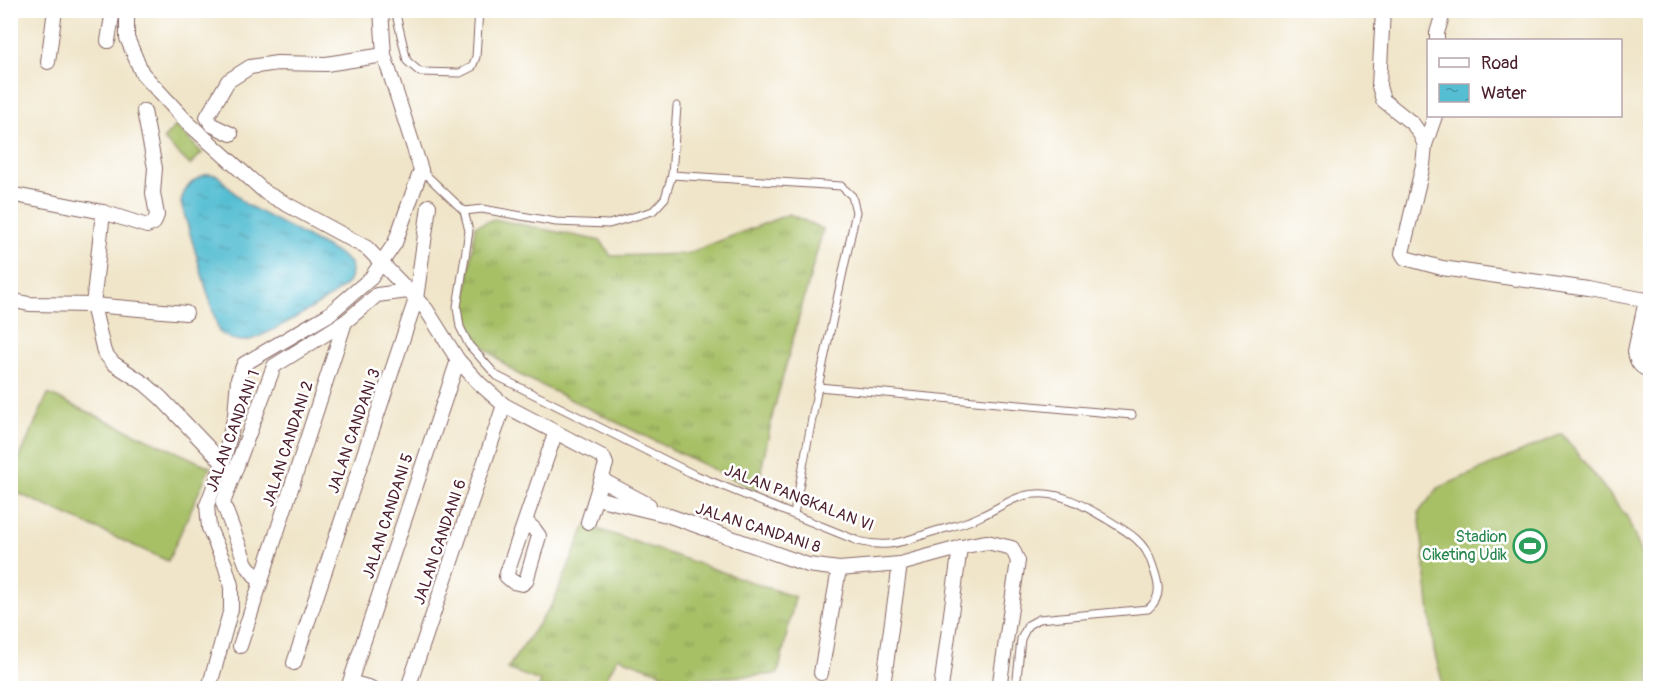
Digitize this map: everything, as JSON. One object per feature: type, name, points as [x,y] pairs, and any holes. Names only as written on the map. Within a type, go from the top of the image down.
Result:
[{"type":"street","points":[[48,62],[55,10]]},
{"type":"street","points":[[108,41],[113,10]]},
{"type":"street","points":[[127,10],[127,38],[142,73],[187,122],[266,193],[367,248],[426,309],[458,360],[504,405],[555,434],[603,457],[606,464],[588,522]]},
{"type":"street","points":[[208,688],[231,609],[231,585],[209,528],[207,505],[223,463],[235,415],[238,379],[244,364],[328,315],[371,278],[395,243],[421,170],[384,55],[381,10]]},
{"type":"street","points":[[1383,10],[1378,86],[1383,100],[1413,124],[1425,145]]},
{"type":"street","points":[[1437,39],[1444,10]]},
{"type":"street","points":[[231,134],[212,125],[207,117],[228,81],[250,68],[277,63],[326,64],[384,55]]},
{"type":"street","points":[[10,194],[103,212],[147,226],[154,223],[157,215],[153,193],[155,168],[144,111]]},
{"type":"street","points":[[1435,117],[1425,145],[1423,165],[1402,253],[1405,258],[1442,268],[1648,299],[1635,351],[1640,365],[1650,370]]},
{"type":"street","name":"JALAN CANDANI 3","points":[[294,663],[412,295],[429,206]]},
{"type":"street","points":[[103,212],[93,305],[104,352],[113,363],[145,384],[161,398],[223,463]]},
{"type":"street","points":[[345,322],[377,295],[412,295]]},
{"type":"street","points":[[10,300],[29,304],[93,305],[186,313]]},
{"type":"street","name":"JALAN CANDANI 1","points":[[260,582],[246,564],[223,503],[274,366],[345,322]]},
{"type":"street","name":"JALAN CANDANI 2","points":[[240,646],[345,322]]},
{"type":"street","name":"JALAN CANDANI 5","points":[[371,688],[350,682],[458,360]]},
{"type":"street","name":"JALAN CANDANI 6","points":[[408,688],[504,405]]},
{"type":"street","points":[[525,521],[555,434]]},
{"type":"street","name":"JALAN CANDANI 8","points":[[602,480],[666,515]]},
{"type":"street","name":"JALAN CANDANI 8","points":[[596,498],[666,515],[808,566],[839,569],[900,564],[987,542],[1012,548],[1018,561],[999,688]]},
{"type":"street","points":[[941,688],[960,547]]},
{"type":"street","points":[[883,686],[900,564]]},
{"type":"street","points":[[820,673],[839,569]]},
{"type":"lane","points":[[395,10],[407,61],[420,72],[460,73],[472,67],[477,57],[479,10]]},
{"type":"lane","points":[[421,170],[464,211],[482,209],[556,222],[609,224],[653,211],[664,198],[672,175],[677,106]]},
{"type":"lane","points":[[672,175],[841,186],[852,196],[856,212],[818,387],[794,514]]},
{"type":"lane","name":"JALAN PANGKALAN VI","points":[[464,211],[469,231],[457,307],[460,327],[469,345],[496,376],[693,474],[858,542],[873,545],[892,544],[979,517],[1019,497],[1036,494],[1055,496],[1080,503],[1134,536],[1150,556],[1158,582],[1160,589],[1154,604],[1148,609],[1040,620],[1028,625],[1022,639],[1016,688]]},
{"type":"lane","points":[[818,387],[1132,416]]},
{"type":"green space","points":[[176,126],[202,153],[190,165],[163,139]]},
{"type":"green space","points":[[789,214],[823,229],[773,413],[757,491],[514,372],[478,342],[464,311],[475,226],[494,219],[601,241],[611,256],[686,254]]},
{"type":"green space","points":[[48,394],[210,467],[168,561],[11,490],[11,477]]},
{"type":"green space","name":"Stadion Ciketing Udik","points":[[1562,434],[1627,517],[1650,574],[1650,688],[1444,688],[1434,651],[1419,512],[1438,488]]},
{"type":"green space","points":[[586,525],[795,597],[778,674],[681,680],[618,657],[601,688],[539,688],[540,681],[507,669],[553,603]]},
{"type":"water","points":[[208,174],[217,175],[245,204],[339,254],[350,263],[349,281],[333,295],[257,337],[237,341],[219,332],[181,203],[190,184]]},
{"type":"place","name":"Stadion Ciketing Udik","points":[[1530,546]]}]
